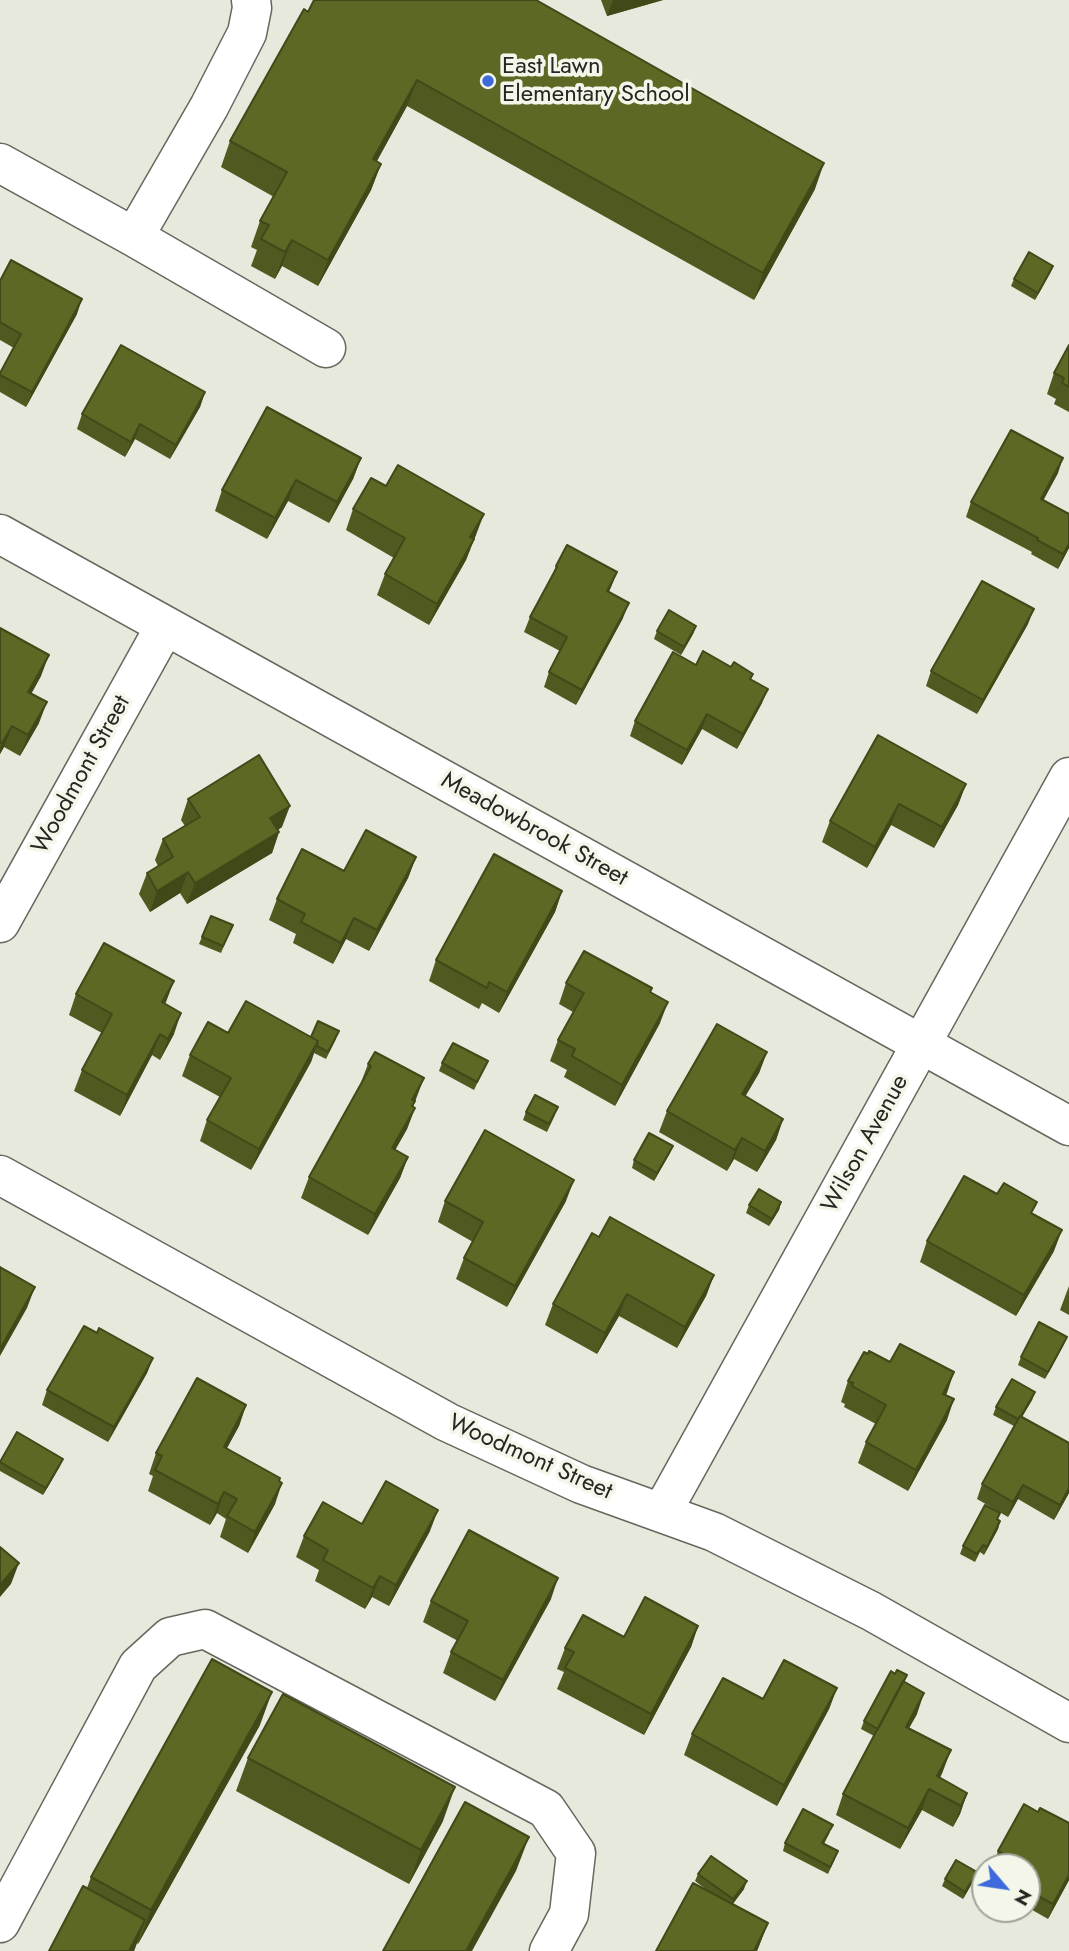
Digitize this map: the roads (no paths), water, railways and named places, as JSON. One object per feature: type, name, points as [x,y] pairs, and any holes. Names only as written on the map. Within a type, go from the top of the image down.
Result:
[{"type":"street","points":[[134,237],[209,107],[247,33],[251,0]]},
{"type":"street","points":[[0,163],[326,348]]},
{"type":"street","name":"Meadowbrook Street","points":[[0,534],[1069,1126]]},
{"type":"street","name":"Woodmont Street","points":[[0,923],[165,626]]},
{"type":"street","name":"Wilson Avenue","points":[[662,1512],[1069,777]]},
{"type":"street","name":"Woodmont Street","points":[[0,1175],[447,1422],[581,1485],[714,1532],[871,1611],[1069,1723]]},
{"type":"street","points":[[0,1923],[138,1666],[170,1637],[205,1629],[546,1809],[576,1853],[569,1914],[549,1951]]},
{"type":"place","name":"East Lawn Elementary School","points":[[488,81]]}]
